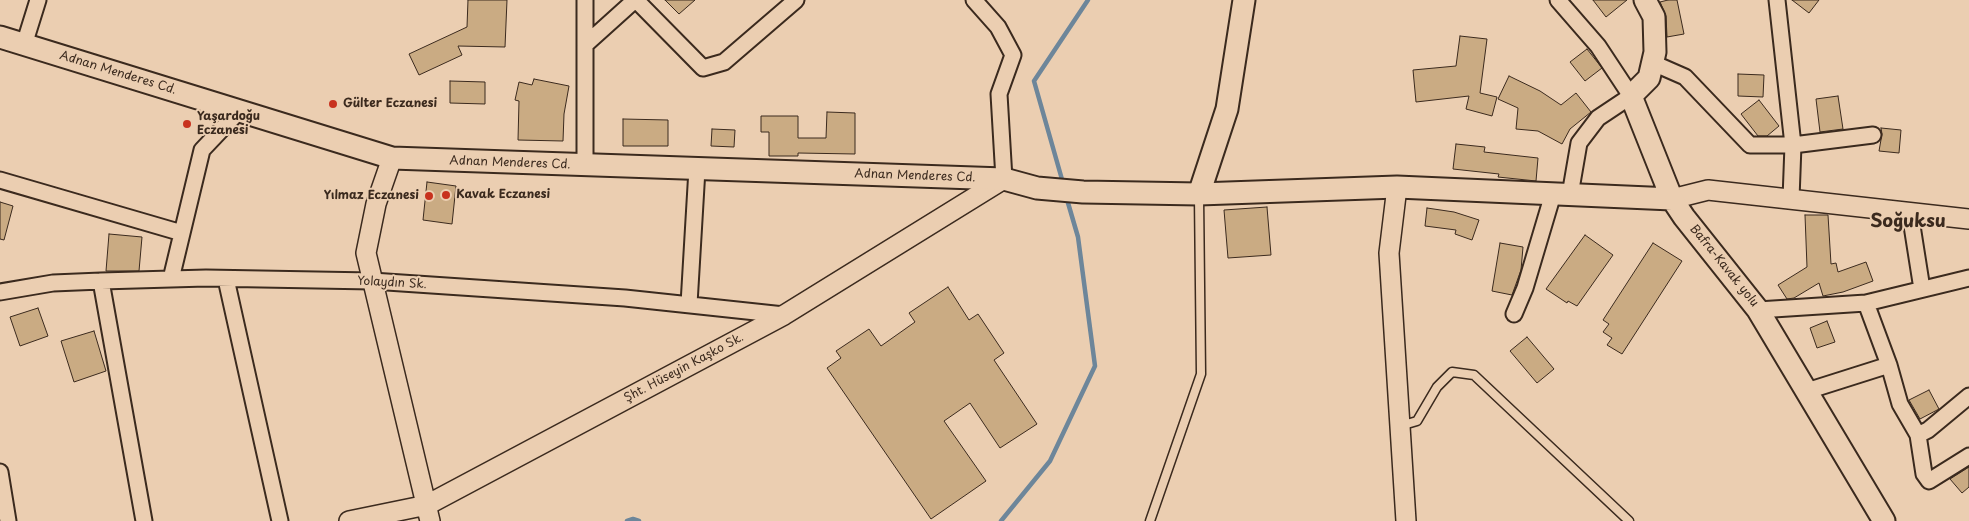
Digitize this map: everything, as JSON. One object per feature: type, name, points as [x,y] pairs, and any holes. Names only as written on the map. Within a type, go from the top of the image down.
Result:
[{"type":"main road","points":[[1199,194],[1227,109],[1244,0]]},
{"type":"main road","points":[[1631,96],[1649,78],[1655,52],[1654,17],[1645,0]]},
{"type":"main road","name":"Adnan Menderes Cd.","points":[[0,37],[392,158],[1004,179],[1037,188],[1083,192],[1199,194],[1397,186],[1672,199]]},
{"type":"main road","name":"Bafra-Kavak yolu","points":[[1631,96],[1672,199],[1684,217],[1758,310],[1884,521]]},
{"type":"street","points":[[24,44],[38,0]]},
{"type":"street","points":[[585,0],[585,165]]},
{"type":"street","points":[[585,45],[636,0],[702,68],[724,62],[796,0]]},
{"type":"street","points":[[974,0],[998,27],[1013,55],[998,94],[1004,179]]},
{"type":"street","points":[[1514,314],[1562,194],[1579,144],[1598,118],[1631,96],[1598,46],[1558,0]]},
{"type":"street","points":[[1777,0],[1793,145],[1791,199]]},
{"type":"street","points":[[1653,63],[1685,77],[1750,145],[1793,145],[1873,135]]},
{"type":"street","points":[[171,279],[202,150],[239,111]]},
{"type":"street","points":[[392,158],[376,204],[366,253],[428,513]]},
{"type":"street","points":[[689,304],[697,169]]},
{"type":"street","name":"Şht. Hüseyin Kaşko Sk.","points":[[348,521],[428,513],[784,315],[1004,179]]},
{"type":"street","points":[[0,180],[182,233]]},
{"type":"street","points":[[1397,186],[1388,253],[1406,521]]},
{"type":"street","points":[[1672,199],[1708,190],[1969,219]]},
{"type":"street","points":[[1910,213],[1922,289]]},
{"type":"street","points":[[1758,310],[1866,303],[1969,278]]},
{"type":"street","points":[[226,279],[280,521]]},
{"type":"street","name":"Yolaydın Sk.","points":[[0,292],[53,283],[101,281],[226,279],[372,281],[625,298],[784,315]]},
{"type":"street","points":[[101,281],[144,521]]},
{"type":"street","points":[[1866,303],[1889,365],[1900,404],[1918,435],[1924,474],[1929,481],[1969,456]]},
{"type":"street","points":[[1807,391],[1889,365]]},
{"type":"street","points":[[1918,435],[1928,430],[1969,396]]},
{"type":"street","points":[[0,472],[8,521]]},
{"type":"lane","points":[[1150,521],[1201,374],[1199,194]]},
{"type":"lane","points":[[1400,426],[1417,421],[1437,387],[1452,372],[1474,375],[1629,521]]},
{"type":"building","points":[[468,0],[507,0],[505,47],[458,46],[462,55],[419,75],[409,54],[467,27]]},
{"type":"building","points":[[665,0],[695,0],[679,14]]},
{"type":"building","points":[[1593,0],[1627,0],[1606,17]]},
{"type":"building","points":[[1677,0],[1684,34],[1667,37],[1666,16],[1660,2]]},
{"type":"building","points":[[1792,0],[1819,0],[1809,13]]},
{"type":"building","points":[[1460,36],[1487,39],[1480,93],[1497,97],[1492,116],[1466,109],[1469,96],[1416,102],[1413,70],[1456,66]]},
{"type":"building","points":[[1587,49],[1602,68],[1585,81],[1570,62]]},
{"type":"building","points":[[1738,74],[1764,75],[1763,97],[1738,96]]},
{"type":"building","points":[[1509,76],[1540,91],[1561,105],[1576,93],[1591,112],[1570,129],[1562,144],[1538,131],[1516,129],[1518,108],[1498,99]]},
{"type":"building","points":[[534,79],[569,86],[564,114],[563,141],[518,140],[519,101],[515,100],[519,82],[532,85]]},
{"type":"building","points":[[450,81],[485,82],[485,104],[450,103]]},
{"type":"building","points":[[1838,96],[1843,129],[1820,132],[1816,99]]},
{"type":"building","points":[[1759,100],[1779,126],[1767,136],[1758,136],[1741,114]]},
{"type":"building","points":[[827,112],[855,113],[855,154],[798,153],[798,156],[769,156],[769,132],[761,132],[761,116],[798,116],[798,138],[826,138]]},
{"type":"building","points":[[623,119],[668,120],[668,146],[623,146]]},
{"type":"building","points":[[1881,128],[1901,130],[1899,153],[1879,151],[1882,134]]},
{"type":"building","points":[[712,129],[735,130],[734,147],[711,146]]},
{"type":"building","points":[[1456,144],[1485,147],[1484,152],[1538,158],[1536,181],[1498,177],[1499,174],[1453,169]]},
{"type":"building","points":[[427,182],[456,186],[452,224],[423,220]]},
{"type":"building","points":[[0,202],[13,206],[4,240],[0,239]]},
{"type":"building","points":[[1267,207],[1271,255],[1228,258],[1224,210]]},
{"type":"building","points":[[1427,208],[1454,212],[1479,220],[1472,240],[1455,234],[1456,230],[1425,226]]},
{"type":"building","points":[[1805,215],[1828,215],[1831,264],[1836,263],[1838,272],[1866,262],[1873,281],[1843,292],[1823,296],[1819,283],[1794,298],[1787,299],[1778,285],[1807,267]]},
{"type":"building","points":[[109,234],[142,237],[139,271],[106,271]]},
{"type":"building","points":[[1585,235],[1613,255],[1577,306],[1568,301],[1567,303],[1546,289]]},
{"type":"building","points":[[1500,243],[1523,247],[1521,270],[1512,295],[1492,291]]},
{"type":"building","points":[[1653,243],[1682,261],[1622,354],[1607,345],[1612,338],[1603,332],[1609,324],[1603,320]]},
{"type":"building","points":[[948,287],[969,320],[978,314],[1004,353],[994,360],[1037,424],[1000,448],[970,403],[944,421],[986,481],[931,519],[827,368],[841,358],[836,351],[869,329],[881,346],[915,322],[909,313]]},
{"type":"building","points":[[38,308],[48,336],[20,346],[10,317]]},
{"type":"building","points":[[1827,321],[1835,342],[1817,348],[1810,328]]},
{"type":"building","points":[[94,331],[106,371],[74,382],[61,341]]},
{"type":"building","points":[[1527,337],[1554,369],[1537,383],[1510,351]]},
{"type":"building","points":[[1929,390],[1939,409],[1920,419],[1909,400]]},
{"type":"building","points":[[1969,467],[1969,487],[1962,493],[1950,479]]},
{"type":"waterway","points":[[1063,183],[1034,81],[1088,0]]},
{"type":"waterway","points":[[1001,521],[1050,461],[1095,366],[1078,237],[1066,196]]},
{"type":"waterway","points":[[627,521],[633,519],[639,521]]},
{"type":"place","name":"Gülter Eczanesi","points":[[333,104]]},
{"type":"place","name":"Yaşardoğu Eczanesi","points":[[187,124]]},
{"type":"place","name":"Kavak Eczanesi","points":[[446,195]]},
{"type":"place","name":"Yılmaz Eczanesi","points":[[429,196]]},
{"type":"district","name":"Soğuksu","points":[[1908,222]]}]
